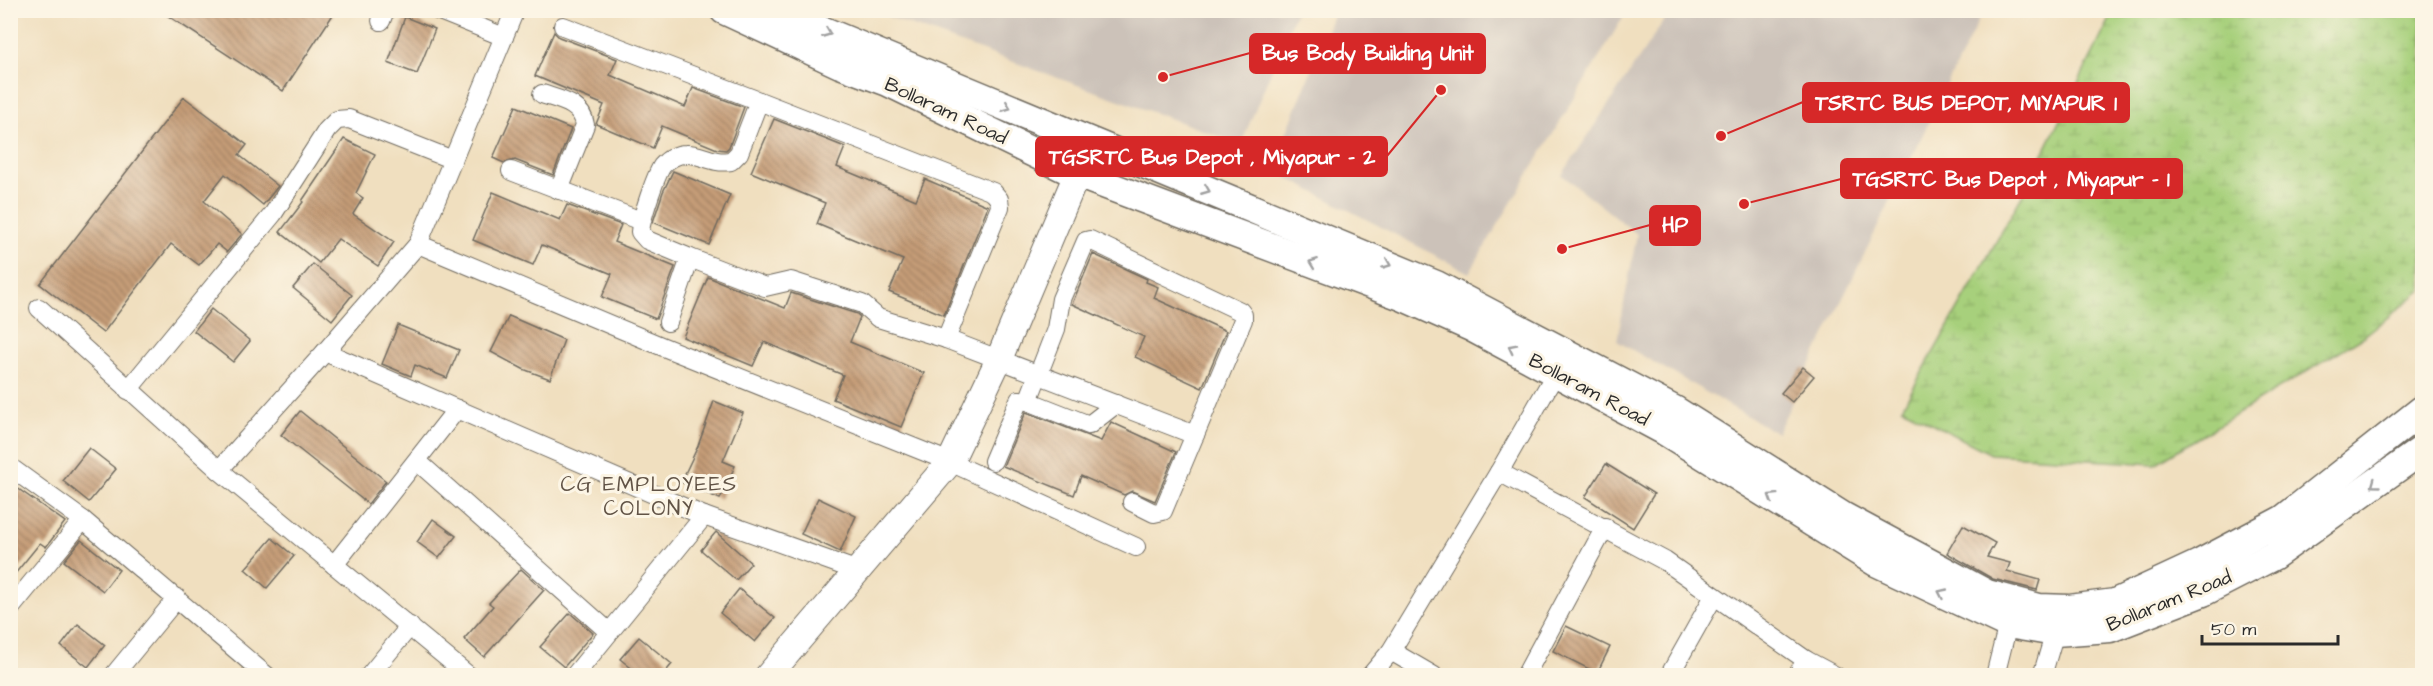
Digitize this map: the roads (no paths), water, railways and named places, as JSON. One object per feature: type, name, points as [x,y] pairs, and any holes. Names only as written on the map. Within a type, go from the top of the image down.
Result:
[{"type":"main road","name":"Bollaram Road","points":[[724,10],[840,64],[888,82],[1077,174],[1404,297],[1471,327],[1665,430],[1876,562],[2008,624],[2055,633],[2110,628],[2203,591],[2273,556],[2422,450]]},
{"type":"main road","name":"Bollaram Road","points":[[772,10],[1436,285],[1676,411],[1844,517],[1987,594],[2039,608],[2069,609],[2115,603],[2199,564],[2284,519],[2422,410]]},
{"type":"street","points":[[437,10],[504,37]]},
{"type":"street","points":[[219,470],[326,352],[418,244],[515,10]]},
{"type":"street","points":[[563,26],[993,192],[999,199],[1000,207],[946,339]]},
{"type":"street","points":[[542,94],[576,107],[584,115],[585,125],[560,190]]},
{"type":"street","points":[[759,101],[739,153],[731,161],[718,163],[687,153],[674,156],[662,167],[641,221],[640,232],[647,240],[765,287],[791,281],[799,282],[862,304],[879,318],[946,339],[1195,435]]},
{"type":"street","points":[[128,390],[273,214],[327,130],[337,120],[349,119],[453,160]]},
{"type":"street","points":[[511,171],[641,221]]},
{"type":"street","points":[[768,675],[950,462],[999,359],[1077,174]]},
{"type":"street","points":[[1028,401],[1056,329],[1061,299],[1086,241],[1090,240],[1240,311],[1243,315],[1163,511],[1154,513],[1132,502]]},
{"type":"street","points":[[418,244],[950,462],[1136,547]]},
{"type":"street","points":[[668,322],[690,258]]},
{"type":"street","points":[[39,308],[219,470],[469,675]]},
{"type":"street","points":[[326,352],[704,516],[858,571]]},
{"type":"street","points":[[1370,675],[1391,651],[1557,371]]},
{"type":"street","points":[[993,461],[1019,400],[1028,401],[1089,424],[1116,404]]},
{"type":"street","points":[[334,565],[458,409]]},
{"type":"street","points":[[417,461],[609,632]]},
{"type":"street","points":[[10,467],[83,520],[267,675]]},
{"type":"street","points":[[1499,472],[1665,561],[1714,596],[1802,668],[1836,675]]},
{"type":"street","points":[[574,675],[704,516]]},
{"type":"street","points":[[10,609],[83,520]]},
{"type":"street","points":[[1525,675],[1605,527]]},
{"type":"street","points":[[1669,675],[1714,596]]},
{"type":"street","points":[[113,675],[177,598]]},
{"type":"street","points":[[1995,675],[2008,624]]},
{"type":"street","points":[[369,675],[411,627]]},
{"type":"street","points":[[2042,675],[2055,633]]},
{"type":"street","points":[[1391,651],[1434,675]]},
{"type":"place","name":"Bus Body Building Unit","points":[[1163,77]]},
{"type":"place","name":"TGSRTC Bus Depot , Miyapur - 2","points":[[1441,90]]},
{"type":"place","name":"TSRTC BUS DEPOT, MIYAPUR 1","points":[[1721,136]]},
{"type":"place","name":"TGSRTC Bus Depot , Miyapur - 1","points":[[1744,204]]},
{"type":"place","name":"HP","points":[[1562,249]]},
{"type":"district","name":"CG EMPLOYEES COLONY","points":[[649,496]]}]
